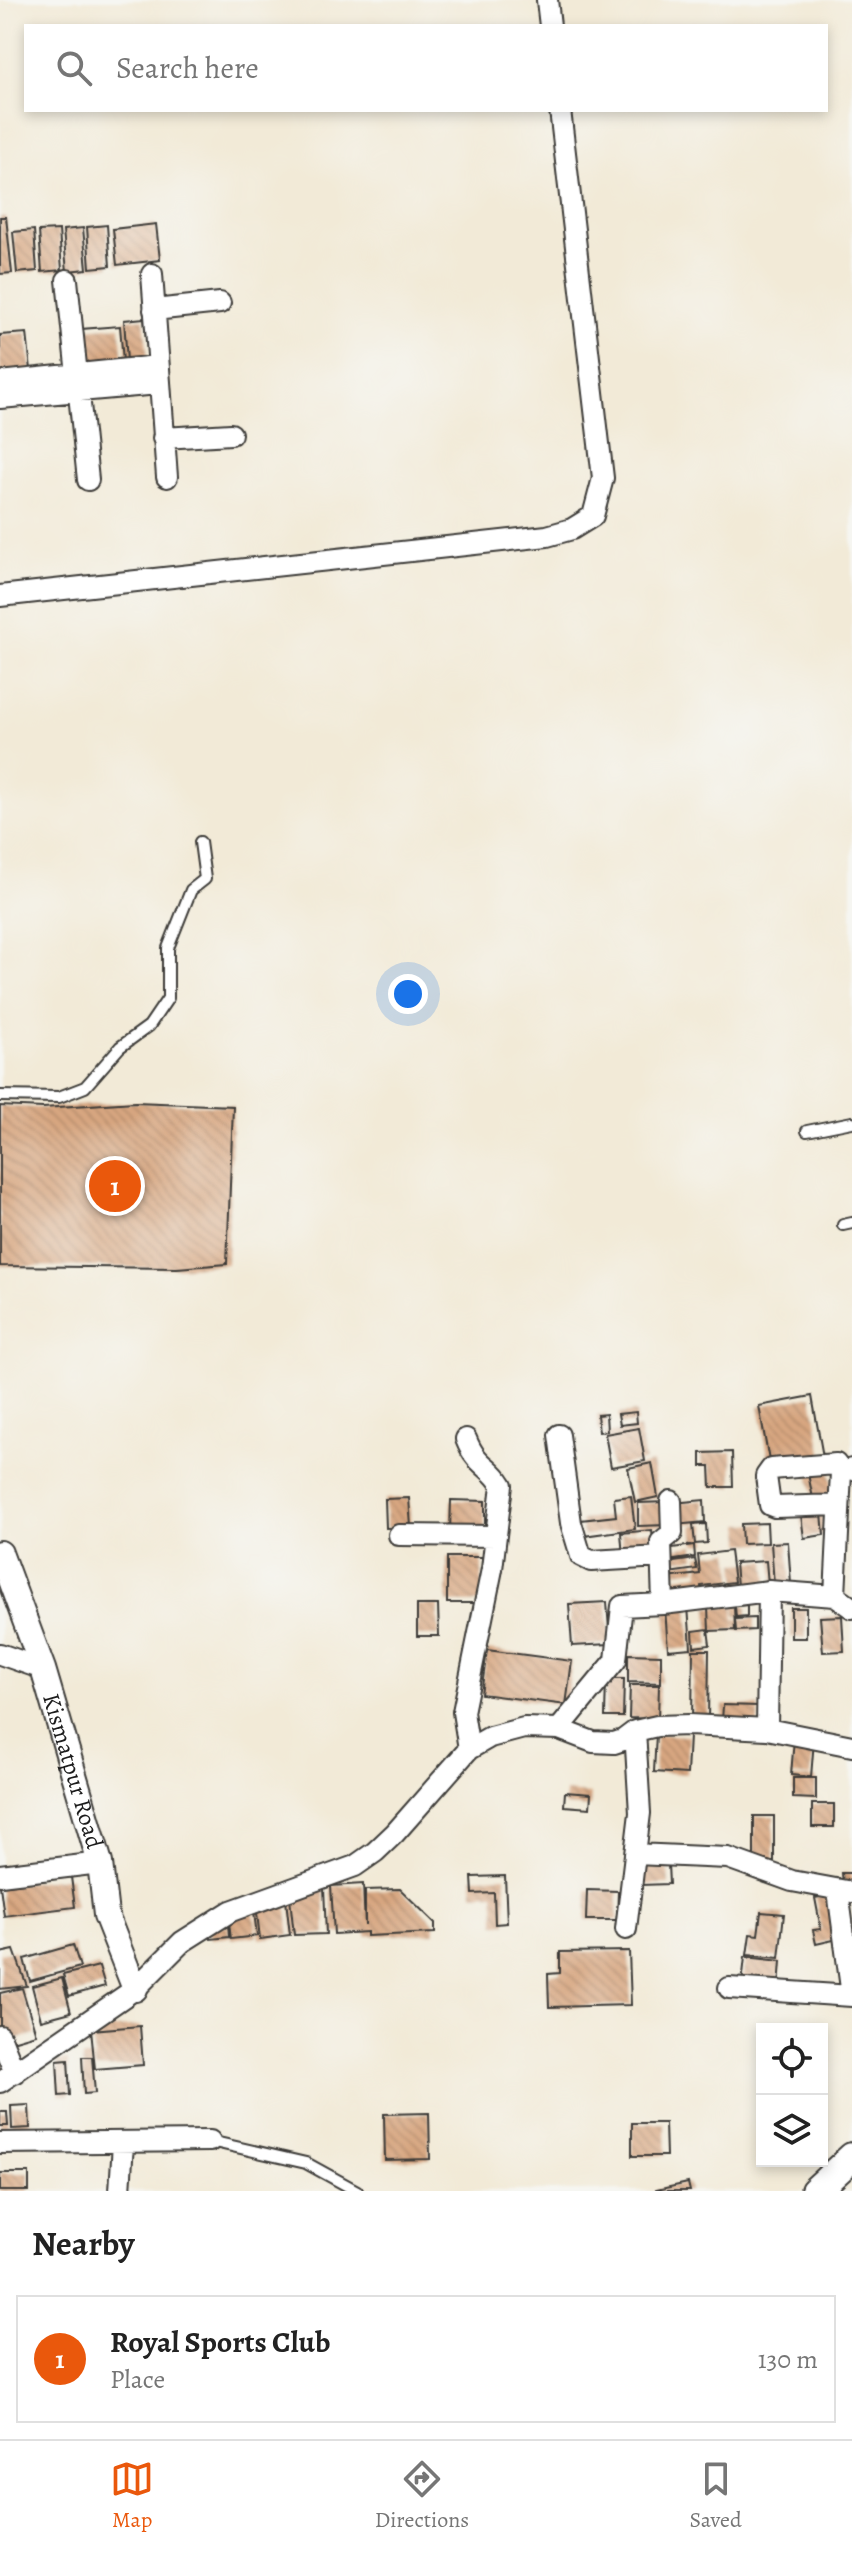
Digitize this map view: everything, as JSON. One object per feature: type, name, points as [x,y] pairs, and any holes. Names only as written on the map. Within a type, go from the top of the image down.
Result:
[{"type":"main road","points":[[815,2191],[852,2157]]},
{"type":"street","points":[[547,0],[550,24]]},
{"type":"street","points":[[0,596],[547,536],[572,529],[593,516],[603,478],[560,112]]},
{"type":"street","points":[[152,274],[167,477]]},
{"type":"street","points":[[67,280],[88,480]]},
{"type":"street","points":[[154,310],[220,303]]},
{"type":"street","points":[[0,398],[78,383],[159,375]]},
{"type":"street","points":[[0,382],[78,383]]},
{"type":"street","points":[[163,438],[231,434]]},
{"type":"street","points":[[559,1435],[571,1523],[581,1556],[591,1561],[661,1557]]},
{"type":"street","points":[[466,1439],[473,1457],[495,1473],[502,1485],[496,1536],[463,1712],[469,1749]]},
{"type":"street","points":[[559,1729],[616,1660],[622,1606],[769,1591],[844,1602],[839,1505],[846,1471],[836,1464],[771,1469],[766,1476],[770,1505],[775,1507],[839,1505]]},
{"type":"street","points":[[663,1604],[661,1542],[672,1533],[671,1501]]},
{"type":"street","points":[[399,1535],[496,1536]]},
{"type":"street","name":"Kismatpur Road","points":[[0,1553],[43,1669],[100,1863],[101,1893],[106,1915],[135,1989]]},
{"type":"street","points":[[767,1729],[769,1591]]},
{"type":"street","points":[[0,1654],[43,1669]]},
{"type":"street","points":[[0,2036],[7,2078],[135,1989],[182,1942],[231,1911],[355,1866],[375,1852],[469,1749],[490,1737],[524,1728],[559,1729],[603,1743],[623,1740],[635,1731],[657,1726],[689,1725],[767,1729],[852,1746]]},
{"type":"street","points":[[626,1929],[640,1813],[635,1731]]},
{"type":"street","points":[[635,1854],[728,1858],[792,1881],[845,1891],[852,1996],[729,1988]]},
{"type":"street","points":[[0,1875],[100,1863]]},
{"type":"street","points":[[0,2143],[210,2141]]},
{"type":"street","points":[[120,2191],[123,2143]]},
{"type":"lane","points":[[0,1096],[59,1097],[85,1087],[120,1047],[149,1026],[168,998],[168,948],[191,890],[205,879],[200,842]]},
{"type":"lane","points":[[807,1131],[852,1122]]},
{"type":"lane","points":[[210,2141],[306,2163],[357,2191]]},
{"type":"building","points":[[0,217],[6,217],[12,273],[0,274]]},
{"type":"building","points":[[156,224],[160,260],[117,265],[113,229]]},
{"type":"building","points":[[107,225],[110,266],[90,268],[87,227]]},
{"type":"building","points":[[83,228],[87,269],[67,271],[63,230]]},
{"type":"building","points":[[34,230],[37,271],[17,273],[13,232]]},
{"type":"building","points":[[59,230],[62,270],[42,272],[39,231]]},
{"type":"building","points":[[144,318],[148,359],[127,361],[124,320]]},
{"type":"building","points":[[120,326],[123,361],[85,366],[81,329]]},
{"type":"building","points":[[27,333],[31,370],[0,373],[0,335]]},
{"type":"building","points":[[135,1102],[233,1106],[227,1264],[177,1268],[0,1266],[0,1106],[43,1108]]},
{"type":"building","points":[[812,1396],[823,1457],[770,1466],[759,1406]]},
{"type":"building","points":[[636,1412],[637,1423],[620,1425],[618,1414]]},
{"type":"building","points":[[606,1414],[607,1431],[599,1432],[597,1415]]},
{"type":"building","points":[[639,1428],[645,1461],[611,1467],[605,1434]]},
{"type":"building","points":[[732,1452],[733,1487],[711,1487],[710,1466],[701,1466],[701,1453]]},
{"type":"building","points":[[652,1463],[658,1497],[635,1502],[628,1468]]},
{"type":"building","points":[[829,1470],[835,1499],[814,1503],[808,1474]]},
{"type":"building","points":[[631,1496],[635,1529],[583,1536],[581,1520],[616,1516],[614,1498]]},
{"type":"building","points":[[409,1498],[411,1527],[386,1528],[385,1499]]},
{"type":"building","points":[[451,1500],[485,1501],[485,1532],[450,1531]]},
{"type":"building","points":[[704,1500],[705,1522],[675,1525],[673,1503]]},
{"type":"building","points":[[667,1502],[668,1525],[638,1526],[638,1503]]},
{"type":"building","points":[[822,1513],[824,1535],[804,1538],[801,1515]]},
{"type":"building","points":[[767,1523],[768,1543],[742,1544],[741,1524]]},
{"type":"building","points":[[706,1524],[707,1543],[695,1544],[693,1525]]},
{"type":"building","points":[[652,1530],[654,1554],[623,1557],[621,1533]]},
{"type":"building","points":[[788,1542],[791,1584],[774,1585],[771,1543]]},
{"type":"building","points":[[694,1545],[695,1557],[667,1561],[665,1549]]},
{"type":"building","points":[[730,1551],[734,1582],[701,1586],[702,1596],[669,1601],[666,1578],[700,1574],[698,1555]]},
{"type":"building","points":[[447,1557],[482,1557],[482,1603],[447,1603]]},
{"type":"building","points":[[695,1559],[697,1569],[669,1573],[667,1563]]},
{"type":"building","points":[[766,1561],[768,1584],[737,1586],[735,1563]]},
{"type":"building","points":[[607,1602],[610,1644],[572,1646],[569,1604]]},
{"type":"building","points":[[417,1605],[438,1605],[439,1636],[417,1636]]},
{"type":"building","points":[[747,1605],[747,1616],[736,1617],[735,1606]]},
{"type":"building","points":[[688,1606],[691,1648],[668,1650],[665,1608]]},
{"type":"building","points":[[734,1606],[735,1630],[709,1631],[708,1607]]},
{"type":"building","points":[[791,1608],[806,1608],[806,1638],[791,1638]]},
{"type":"building","points":[[842,1616],[844,1651],[823,1652],[820,1617]]},
{"type":"building","points":[[755,1618],[755,1630],[736,1631],[735,1619]]},
{"type":"building","points":[[708,1629],[710,1645],[694,1647],[693,1631]]},
{"type":"building","points":[[487,1650],[572,1661],[566,1705],[481,1694]]},
{"type":"building","points":[[693,1650],[709,1650],[708,1721],[692,1720]]},
{"type":"building","points":[[628,1654],[661,1655],[661,1683],[628,1682]]},
{"type":"building","points":[[606,1679],[624,1679],[623,1717],[605,1717]]},
{"type":"building","points":[[630,1685],[659,1685],[658,1719],[629,1718]]},
{"type":"building","points":[[723,1705],[759,1706],[758,1723],[722,1722]]},
{"type":"building","points":[[656,1734],[689,1736],[687,1774],[654,1772]]},
{"type":"building","points":[[794,1739],[814,1740],[811,1777],[791,1775]]},
{"type":"building","points":[[793,1778],[816,1778],[816,1799],[793,1798]]},
{"type":"building","points":[[565,1792],[591,1794],[590,1808],[564,1806]]},
{"type":"building","points":[[812,1804],[834,1804],[834,1827],[812,1827]]},
{"type":"building","points":[[754,1816],[774,1816],[774,1862],[754,1863]]},
{"type":"building","points":[[668,1864],[669,1884],[641,1885],[640,1865]]},
{"type":"building","points":[[842,1873],[852,1873],[852,1883],[843,1883]]},
{"type":"building","points":[[505,1876],[507,1923],[495,1924],[494,1893],[473,1894],[472,1877]]},
{"type":"building","points":[[71,1877],[75,1907],[4,1916],[0,1886]]},
{"type":"building","points":[[363,1884],[365,1925],[365,1890],[400,1889],[435,1923],[435,1933],[334,1934],[331,1886]]},
{"type":"building","points":[[324,1887],[326,1934],[294,1935],[290,1898]]},
{"type":"building","points":[[587,1890],[618,1891],[617,1920],[586,1920]]},
{"type":"building","points":[[829,1895],[838,1939],[816,1944],[813,1930],[821,1929],[815,1898]]},
{"type":"building","points":[[286,1900],[290,1935],[260,1939],[256,1904]]},
{"type":"building","points":[[254,1912],[257,1936],[231,1939],[228,1914]]},
{"type":"building","points":[[761,1912],[784,1914],[779,1958],[747,1955],[750,1934],[758,1935]]},
{"type":"building","points":[[228,1925],[229,1937],[211,1939],[209,1927]]},
{"type":"building","points":[[73,1945],[80,1967],[30,1981],[24,1959]]},
{"type":"building","points":[[14,1950],[27,1986],[0,1989],[0,1953]]},
{"type":"building","points":[[629,1951],[631,2005],[549,2007],[548,1974],[560,1973],[560,1952]]},
{"type":"building","points":[[745,1957],[781,1961],[779,1987],[742,1984]]},
{"type":"building","points":[[99,1966],[105,1986],[69,1996],[63,1975]]},
{"type":"building","points":[[62,1978],[71,2012],[41,2020],[32,1986]]},
{"type":"building","points":[[22,1988],[36,2034],[5,2043],[0,2026],[0,1993]]},
{"type":"building","points":[[140,2026],[143,2065],[95,2069],[91,2030]]},
{"type":"building","points":[[82,2057],[92,2057],[95,2093],[84,2094]]},
{"type":"building","points":[[68,2060],[70,2095],[59,2096],[57,2061]]},
{"type":"building","points":[[29,2105],[30,2128],[12,2129],[11,2106]]},
{"type":"building","points":[[0,2112],[7,2112],[8,2126],[0,2126]]},
{"type":"building","points":[[429,2113],[430,2159],[385,2160],[384,2114]]},
{"type":"building","points":[[632,2123],[665,2123],[666,2156],[632,2156]]},
{"type":"building","points":[[0,2173],[29,2173],[29,2191],[0,2191]]},
{"type":"building","points":[[688,2183],[690,2191],[656,2191],[656,2190]]},
{"type":"place","name":"Royal Sports Club","points":[[115,1186]]}]
